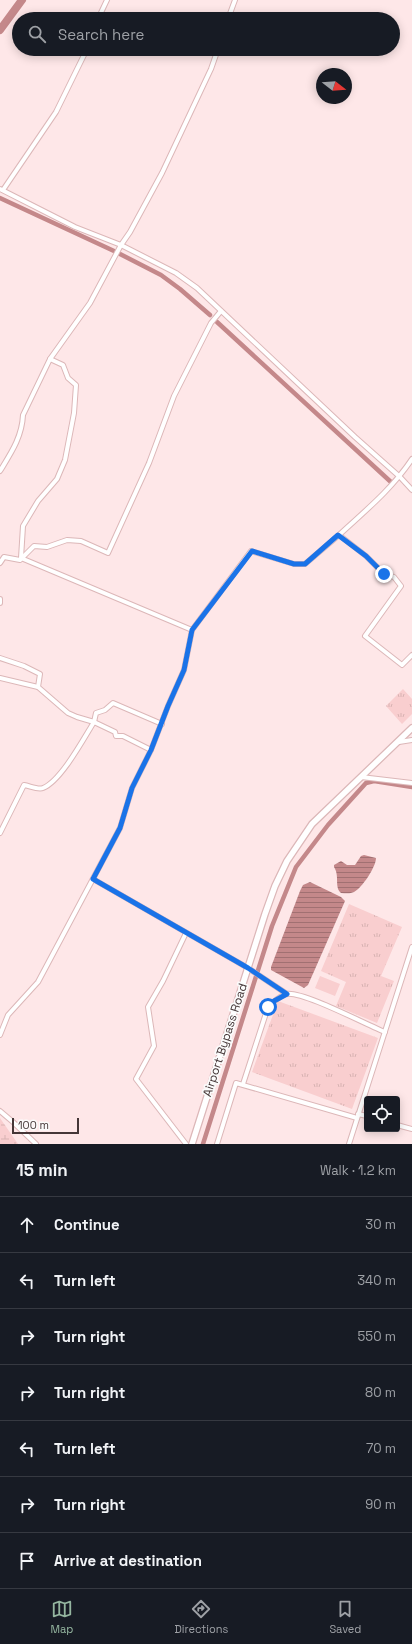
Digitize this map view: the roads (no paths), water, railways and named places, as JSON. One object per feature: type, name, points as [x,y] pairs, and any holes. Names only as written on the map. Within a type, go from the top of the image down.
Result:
[{"type":"street","points":[[101,12],[107,0]]},
{"type":"street","points":[[230,12],[234,0]]},
{"type":"street","points":[[84,56],[56,112],[1,190],[75,227],[121,245],[176,273],[197,288],[355,437],[400,477],[412,490]]},
{"type":"street","points":[[0,471],[18,442],[23,415],[50,359],[90,303],[121,245],[130,232],[162,173],[211,69],[216,56]]},
{"type":"street","points":[[0,564],[4,557],[20,560],[34,546],[47,546],[67,540],[80,542],[108,553],[149,463],[174,396],[212,323],[222,311]]},
{"type":"street","points":[[21,558],[23,526],[38,501],[57,479],[65,460],[76,400],[76,385],[68,378],[63,365],[50,359]]},
{"type":"street","points":[[0,1035],[8,1015],[38,982],[120,828],[132,788],[151,750],[184,670],[192,630],[252,551],[294,564],[305,564],[400,477],[412,459]]},
{"type":"street","points":[[338,535],[366,556],[384,574],[394,577],[402,586],[365,636],[402,665],[412,655]]},
{"type":"street","points":[[21,558],[192,630]]},
{"type":"street","points":[[0,658],[24,666],[40,674],[38,687]]},
{"type":"street","points":[[0,678],[38,687],[68,713],[94,722],[115,732],[116,736],[123,736],[151,750]]},
{"type":"street","points":[[0,833],[24,785],[41,789],[47,786],[62,771],[94,722],[96,713],[105,710],[113,703],[162,724]]},
{"type":"street","name":"Airport Bypass Road","points":[[192,1144],[275,886],[287,861],[312,824],[412,728]]},
{"type":"street","points":[[397,742],[412,740]]},
{"type":"street","points":[[361,777],[412,784]]},
{"type":"street","points":[[93,879],[248,968],[287,994],[303,996],[384,1032]]},
{"type":"street","points":[[186,933],[163,981],[148,1007],[154,1046],[136,1079],[186,1144]]},
{"type":"street","points":[[348,1144],[412,947]]},
{"type":"street","points":[[243,1084],[268,1007],[274,1001],[287,994]]},
{"type":"street","points":[[217,1144],[236,1082],[358,1116],[364,1116]]},
{"type":"street","points":[[0,1111],[36,1144]]},
{"type":"street","points":[[400,1126],[412,1129]]},
{"type":"waterway","points":[[13,12],[22,0]]},
{"type":"waterway","points":[[0,30],[12,14]]},
{"type":"waterway","points":[[0,198],[114,251]]},
{"type":"waterway","points":[[120,254],[161,275],[210,315]]},
{"type":"waterway","points":[[217,322],[392,483]]},
{"type":"waterway","points":[[203,1144],[272,926],[296,867],[328,825],[366,783],[374,781],[412,787]]}]
